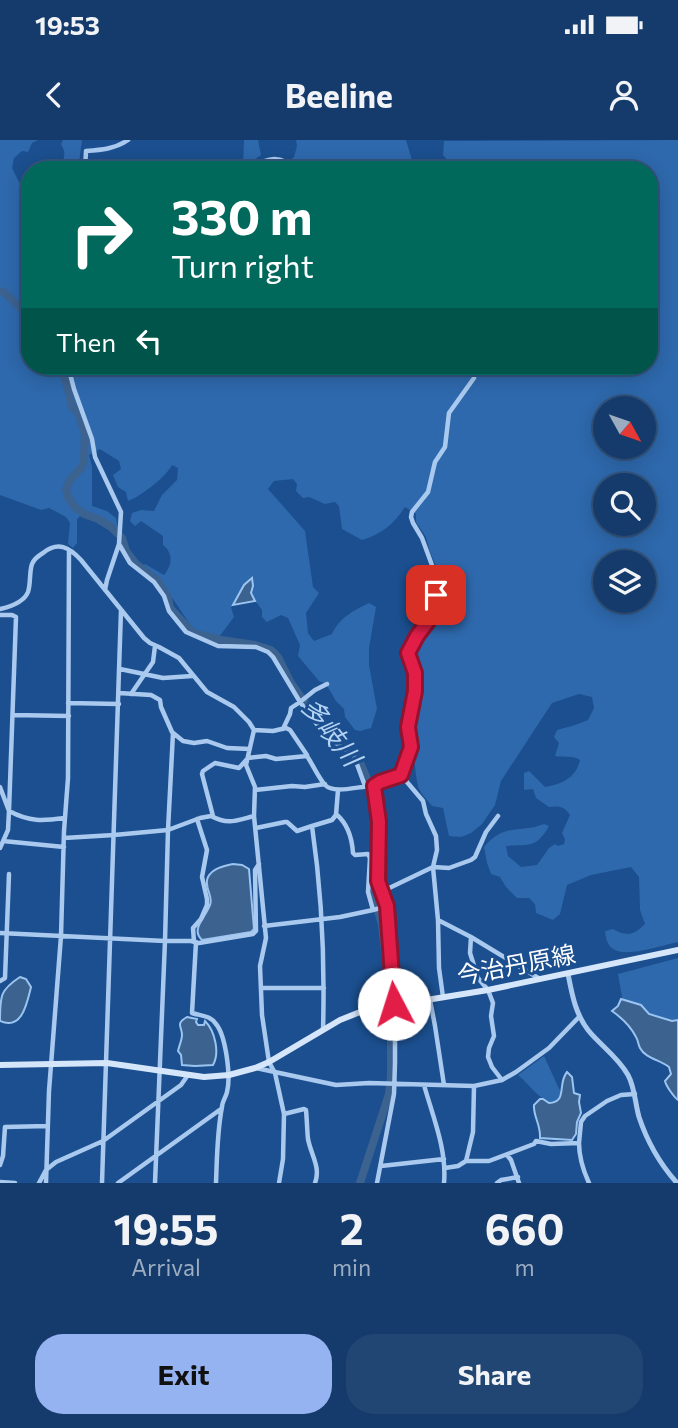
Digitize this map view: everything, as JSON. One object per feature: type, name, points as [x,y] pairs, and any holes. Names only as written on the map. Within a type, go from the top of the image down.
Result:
[{"type":"main road","name":"今治丹原線","points":[[0,1065],[107,1063],[204,1077],[229,1075],[269,1062],[340,1020],[365,1010],[541,980],[678,950]]},
{"type":"street","points":[[85,161],[86,151],[106,149],[128,140]]},
{"type":"street","points":[[264,161],[277,158],[285,161]]},
{"type":"street","points":[[70,375],[92,439],[95,457],[121,512],[119,544],[105,591]]},
{"type":"street","points":[[401,775],[411,747],[408,727],[415,691],[415,673],[408,653],[435,612],[436,595],[440,587],[422,538],[411,517],[428,492],[435,462],[446,447],[449,413],[474,375]]},
{"type":"street","points":[[119,544],[130,563],[154,582],[164,596],[169,611],[186,632],[218,646],[240,646],[268,652],[325,735],[354,756],[365,786]]},
{"type":"street","points":[[2,612],[22,600],[28,593],[33,560],[51,546],[69,549],[144,638],[179,658],[206,692],[234,707],[254,730],[246,765],[255,790],[254,816],[265,938],[260,966],[262,1015],[269,1062],[275,1073],[284,1114],[283,1159],[279,1183]]},
{"type":"street","points":[[46,1183],[68,778],[69,549]]},
{"type":"street","points":[[102,1183],[121,610]]},
{"type":"street","points":[[0,848],[8,830],[16,617],[2,612]]},
{"type":"street","points":[[131,694],[153,662],[155,646]]},
{"type":"street","points":[[120,669],[163,678],[193,676]]},
{"type":"street","points":[[283,729],[291,708],[327,684]]},
{"type":"street","points":[[119,693],[151,695],[160,700],[173,733],[183,741],[207,741],[228,748],[250,750]]},
{"type":"street","points":[[68,704],[119,704]]},
{"type":"street","points":[[13,715],[69,716]]},
{"type":"street","points":[[254,730],[290,730],[331,789],[373,786],[401,775]]},
{"type":"street","points":[[155,1183],[173,733]]},
{"type":"street","points":[[254,816],[228,822],[213,816],[202,774],[204,771],[215,763],[239,768],[248,758],[307,756]]},
{"type":"street","points":[[401,775],[424,801],[426,814],[436,836],[433,867],[443,998]]},
{"type":"street","points":[[255,790],[325,784]]},
{"type":"street","points":[[373,786],[379,822],[378,881],[387,906],[394,1004],[395,1085],[377,1183]]},
{"type":"street","points":[[0,787],[9,811],[32,820],[65,818]]},
{"type":"street","points":[[256,828],[288,822],[298,831],[332,820],[336,814],[338,790]]},
{"type":"street","points":[[336,814],[350,834],[353,853],[368,855],[370,858],[368,892],[373,910]]},
{"type":"street","points":[[63,838],[168,830],[213,816]]},
{"type":"street","points":[[381,892],[433,867],[449,868],[475,857],[486,832],[498,817]]},
{"type":"street","points":[[197,819],[207,849],[202,877],[207,899],[201,919],[193,928],[195,942],[192,1013],[205,1015],[216,1024],[224,1046],[229,1075],[221,1108],[216,1183]]},
{"type":"street","points":[[312,825],[323,918],[323,1030]]},
{"type":"street","points":[[3,841],[64,847]]},
{"type":"street","points":[[0,933],[195,942],[253,934],[256,931],[255,870],[259,864]]},
{"type":"street","points":[[0,982],[5,978],[9,874]]},
{"type":"street","points":[[264,926],[340,917],[387,906]]},
{"type":"street","points":[[438,920],[541,980]]},
{"type":"street","points":[[471,937],[470,953],[478,978],[488,990],[493,1003],[491,1016],[494,1036],[488,1057],[492,1068],[502,1080]]},
{"type":"street","points":[[568,974],[579,1017],[629,1077],[645,1133],[658,1158],[677,1183]]},
{"type":"street","points":[[261,988],[324,988]]},
{"type":"street","points":[[429,1000],[444,1085]]},
{"type":"street","points":[[255,1068],[336,1085],[369,1083],[474,1086],[502,1080],[516,1073],[549,1048],[579,1017]]},
{"type":"street","points":[[39,1183],[46,1170],[55,1162],[103,1141],[181,1084],[188,1074]]},
{"type":"street","points":[[424,1085],[444,1159],[444,1183]]},
{"type":"street","points":[[466,1161],[473,1132],[474,1086]]},
{"type":"street","points":[[589,1183],[579,1154],[581,1122],[585,1116],[607,1101],[621,1095],[635,1094]]},
{"type":"street","points":[[118,1183],[221,1108]]},
{"type":"street","points":[[284,1114],[306,1110],[309,1142],[317,1172],[315,1183]]},
{"type":"street","points":[[0,1165],[5,1126],[47,1126]]},
{"type":"street","points":[[445,1168],[458,1166],[466,1161],[489,1161],[536,1141],[551,1144],[579,1143]]},
{"type":"street","points":[[497,1183],[501,1180],[518,1180],[507,1155]]},
{"type":"street","points":[[381,1166],[444,1159]]},
{"type":"street","points":[[0,1182],[15,1183]]},
{"type":"shaded area","points":[[0,140],[38,140],[32,143],[28,152],[22,151],[14,158],[12,168],[21,186],[21,375],[658,375],[658,161],[448,161],[443,155],[444,141],[678,140],[678,942],[628,952],[615,950],[609,944],[605,931],[613,929],[630,934],[645,924],[640,910],[639,877],[631,867],[591,875],[567,885],[560,914],[553,920],[536,913],[535,904],[529,898],[517,898],[500,877],[491,874],[487,863],[484,847],[505,831],[544,824],[549,826],[536,842],[506,846],[508,856],[521,867],[537,865],[549,848],[555,844],[564,844],[562,833],[570,815],[563,808],[549,807],[536,798],[533,789],[524,790],[524,773],[529,771],[545,787],[572,776],[580,760],[555,756],[559,743],[554,737],[557,730],[588,720],[594,708],[592,697],[579,694],[552,703],[501,781],[495,805],[482,824],[471,833],[461,837],[449,836],[443,808],[432,806],[420,791],[413,732],[418,680],[412,654],[427,625],[438,613],[439,598],[443,591],[441,577],[426,537],[416,522],[416,514],[405,507],[387,528],[362,540],[342,529],[339,506],[335,502],[325,504],[309,497],[303,498],[296,491],[297,484],[293,479],[274,481],[268,489],[305,531],[313,587],[319,593],[306,613],[308,633],[314,641],[332,634],[343,619],[358,609],[369,603],[376,607],[369,665],[377,709],[371,728],[360,731],[355,730],[345,717],[344,709],[326,684],[319,681],[298,656],[300,645],[288,618],[281,615],[267,622],[257,603],[250,599],[231,607],[234,617],[219,637],[195,632],[161,581],[142,568],[145,564],[164,575],[169,567],[170,556],[163,545],[163,536],[141,521],[135,526],[130,521],[132,513],[141,510],[154,511],[162,495],[177,480],[178,468],[172,465],[153,486],[128,501],[126,492],[118,487],[113,475],[121,469],[119,461],[100,449],[89,455],[92,467],[92,506],[107,511],[116,518],[118,528],[116,530],[106,521],[86,511],[77,519],[77,543],[73,548],[68,544],[70,523],[66,517],[49,508],[41,510],[0,495]]},
{"type":"shaded area","points":[[63,140],[82,140],[79,161],[63,161]]},
{"type":"shaded area","points":[[244,140],[258,140],[261,155],[252,161],[243,161]]},
{"type":"shaded area","points":[[296,140],[406,140],[412,161],[289,161],[294,157]]},
{"type":"shaded area","points":[[252,578],[251,593],[255,601],[233,605],[244,585]]},
{"type":"shaded area","points":[[233,864],[249,869],[254,929],[251,932],[202,940],[198,927],[211,902],[208,877],[216,869]]},
{"type":"shaded area","points":[[678,958],[678,1025],[623,1003],[618,974]]},
{"type":"shaded area","points":[[20,977],[26,979],[31,987],[22,1014],[14,1022],[0,1021],[2,994]]},
{"type":"shaded area","points":[[621,999],[641,1005],[649,1014],[672,1021],[678,1020],[678,1100],[665,1081],[671,1074],[669,1067],[642,1051],[631,1029],[612,1011]]},
{"type":"shaded area","points":[[187,1017],[197,1019],[198,1025],[204,1025],[205,1021],[211,1030],[216,1048],[213,1065],[182,1065],[178,1051],[182,1037],[180,1023]]},
{"type":"shaded area","points":[[544,1056],[561,1093],[561,1098],[554,1104],[539,1096],[518,1075]]},
{"type":"shaded area","points":[[567,1072],[572,1077],[574,1093],[580,1095],[581,1113],[576,1134],[572,1140],[540,1138],[534,1105],[540,1099],[549,1103],[558,1099]]},
{"type":"waterway","name":"多岐川","points":[[0,291],[21,308]]},
{"type":"waterway","name":"多岐川","points":[[63,375],[72,406],[79,414],[85,434],[82,467],[66,489],[75,507],[111,527],[122,538],[126,551],[136,564],[158,581],[168,598],[170,608],[193,633],[271,650],[326,732],[356,753],[368,781],[375,824],[372,891],[382,924],[391,1007],[391,1076],[389,1094],[360,1183]]},
{"type":"route","points":[[394,1004],[387,906],[378,881],[379,822],[374,786],[401,775],[405,767],[411,747],[408,727],[415,691],[415,673],[408,653],[426,622],[433,617],[436,595]]}]
